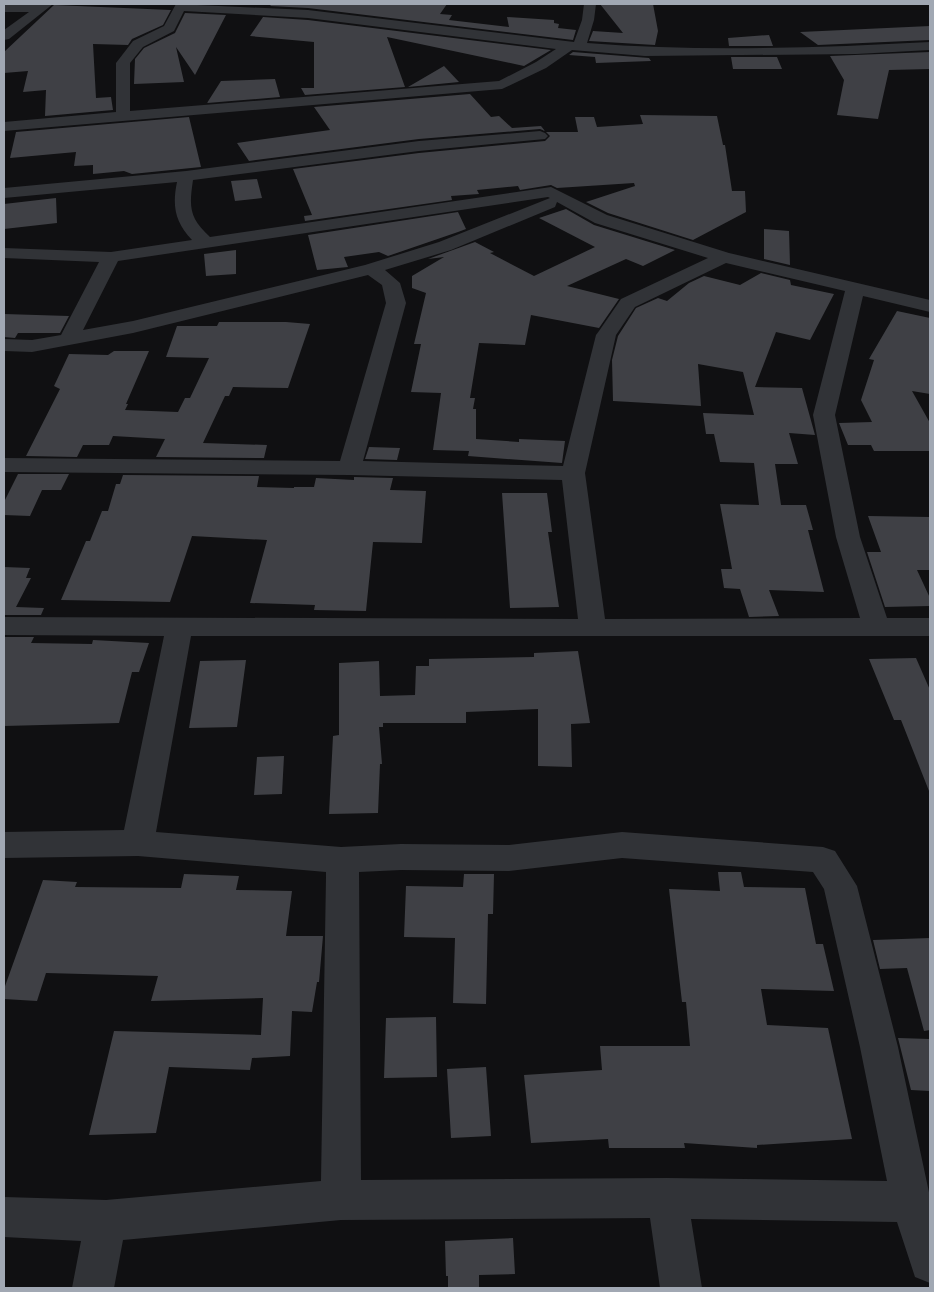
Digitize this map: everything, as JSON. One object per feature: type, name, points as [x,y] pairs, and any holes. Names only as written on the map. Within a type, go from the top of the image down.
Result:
[{"type":"street","points":[[4,127],[502,86],[573,47],[588,20],[590,4]]},
{"type":"street","points":[[123,116],[123,63],[138,44],[169,28],[181,5],[348,18],[573,47],[654,52],[847,50],[930,46]]},
{"type":"street","points":[[4,8],[43,6]]},
{"type":"street","points":[[4,36],[43,6]]},
{"type":"street","points":[[4,192],[186,176],[418,146],[540,136]]},
{"type":"street","points":[[186,176],[182,198],[184,220],[193,232],[205,242]]},
{"type":"street","points":[[4,253],[111,256],[551,192],[601,219],[724,257],[930,306]]},
{"type":"street","points":[[4,345],[32,346],[133,327],[371,269],[445,246],[562,198]]},
{"type":"street","points":[[68,340],[111,256]]},
{"type":"street","points":[[594,628],[573,473],[606,335],[628,303],[724,257]]},
{"type":"street","points":[[350,468],[396,303],[391,283],[371,269]]},
{"type":"street","points":[[855,288],[824,415],[848,537],[876,628]]},
{"type":"street","points":[[4,465],[350,468],[573,473]]},
{"type":"street","points":[[4,626],[179,628],[930,627]]},
{"type":"street","points":[[138,843],[179,628]]},
{"type":"street","points":[[4,845],[138,843],[340,860],[401,857],[508,858],[622,845],[823,860],[840,886],[879,1047],[911,1202],[930,1262]]},
{"type":"street","points":[[340,860],[343,877],[341,1200]]},
{"type":"street","points":[[4,1217],[106,1221],[341,1200],[667,1198],[911,1202]]},
{"type":"street","points":[[667,1198],[681,1288]]},
{"type":"street","points":[[93,1288],[106,1221]]},
{"type":"building","points":[[272,4],[447,4],[440,14],[452,15],[449,20],[509,27],[507,17],[554,20],[554,23],[559,24],[558,28],[576,30],[573,40],[308,8],[270,6]]},
{"type":"building","points":[[600,4],[653,4],[658,31],[655,45],[589,41],[593,31],[623,33]]},
{"type":"building","points":[[54,5],[171,10],[163,25],[132,39],[128,45],[93,44],[96,98],[111,97],[113,110],[45,116],[46,90],[23,92],[28,71],[4,73],[4,52]]},
{"type":"building","points":[[185,13],[226,15],[195,75],[176,47],[184,82],[134,84],[135,59],[144,48],[175,33]]},
{"type":"building","points":[[263,17],[308,20],[551,50],[524,66],[387,37],[405,87],[305,95],[301,88],[314,88],[314,42],[250,36]]},
{"type":"building","points":[[930,26],[930,40],[818,45],[800,32]]},
{"type":"building","points":[[769,35],[773,46],[729,46],[728,38]]},
{"type":"building","points":[[573,52],[649,58],[651,61],[596,63],[595,57],[569,55]]},
{"type":"building","points":[[930,52],[930,69],[889,70],[878,119],[837,115],[844,80],[830,56]]},
{"type":"building","points":[[731,57],[777,57],[782,69],[733,69]]},
{"type":"building","points":[[444,66],[459,82],[408,87]]},
{"type":"building","points":[[275,79],[280,97],[207,103],[221,81]]},
{"type":"building","points":[[470,94],[491,117],[499,116],[512,128],[541,126],[545,131],[540,129],[419,139],[249,161],[237,143],[330,130],[314,107]]},
{"type":"building","points":[[640,115],[717,116],[723,145],[725,145],[732,191],[745,191],[746,212],[693,240],[608,213],[586,202],[635,186],[634,183],[557,188],[551,185],[520,190],[518,186],[477,190],[479,194],[451,196],[452,200],[305,221],[304,216],[312,215],[293,169],[419,153],[545,141],[550,136],[546,132],[578,132],[575,117],[594,117],[597,127],[643,124]]},
{"type":"building","points":[[189,117],[201,167],[132,174],[124,171],[93,174],[93,165],[74,166],[76,152],[10,158],[16,132]]},
{"type":"building","points":[[257,179],[262,198],[235,201],[231,181]]},
{"type":"building","points":[[56,198],[57,223],[4,229],[4,204]]},
{"type":"building","points":[[566,209],[594,225],[675,250],[643,266],[626,259],[567,286],[619,299],[599,328],[531,315],[525,345],[479,343],[470,398],[475,398],[473,409],[476,409],[476,439],[519,442],[519,439],[565,441],[562,463],[468,456],[469,451],[433,450],[441,393],[411,392],[421,344],[414,344],[426,293],[412,288],[412,276],[444,257],[428,259],[475,242],[494,252],[490,253],[534,276],[595,247],[539,218]]},
{"type":"building","points":[[458,212],[466,229],[388,256],[379,252],[344,257],[348,267],[317,270],[308,235]]},
{"type":"building","points":[[764,229],[789,231],[790,265],[764,259]]},
{"type":"building","points":[[236,250],[236,274],[206,276],[204,254]]},
{"type":"building","points":[[761,273],[790,280],[791,285],[834,294],[810,340],[776,332],[755,387],[802,388],[815,435],[789,433],[798,464],[775,464],[781,505],[806,505],[813,530],[808,530],[824,592],[769,590],[779,616],[749,617],[740,589],[724,588],[721,569],[732,569],[720,504],[759,505],[754,463],[720,462],[714,434],[706,434],[703,413],[754,415],[743,372],[698,364],[701,406],[613,401],[612,360],[618,336],[636,308],[658,298],[667,301],[689,283],[704,276],[740,285]]},
{"type":"building","points":[[897,311],[930,318],[930,394],[912,391],[930,423],[930,451],[874,451],[871,445],[848,445],[839,423],[872,422],[861,400],[874,360],[869,359]]},
{"type":"building","points":[[4,314],[69,316],[60,333],[18,333],[15,338],[4,337]]},
{"type":"building","points":[[219,322],[310,324],[288,388],[233,387],[229,396],[225,396],[203,443],[267,445],[264,458],[156,457],[165,439],[113,436],[109,445],[83,445],[77,457],[26,456],[60,389],[54,386],[69,354],[108,355],[114,351],[149,351],[125,410],[178,412],[185,398],[190,398],[209,358],[166,357],[177,326],[217,326]]},
{"type":"building","points":[[369,447],[400,448],[397,460],[365,459]]},
{"type":"building","points":[[18,474],[69,474],[61,490],[42,490],[30,516],[4,515],[4,502]]},
{"type":"building","points":[[123,475],[259,476],[257,487],[294,488],[314,487],[316,478],[354,480],[354,477],[393,478],[390,490],[426,491],[422,543],[373,542],[366,611],[314,610],[315,605],[250,603],[267,540],[192,536],[170,602],[61,600],[86,541],[90,541],[102,511],[108,511],[116,484],[120,484]]},
{"type":"building","points":[[502,493],[547,493],[552,532],[548,532],[559,607],[510,608]]},
{"type":"building","points":[[868,516],[930,517],[930,570],[917,570],[930,598],[930,606],[885,607],[867,552],[881,552]]},
{"type":"building","points":[[4,567],[30,568],[26,578],[31,578],[16,607],[44,608],[41,615],[4,615]]},
{"type":"building","points":[[4,637],[34,637],[31,643],[92,644],[93,640],[149,643],[139,672],[132,672],[119,723],[4,726]]},
{"type":"building","points":[[578,651],[590,723],[571,724],[572,767],[538,766],[538,709],[466,712],[466,723],[383,723],[383,727],[379,727],[382,764],[380,764],[378,813],[329,814],[333,736],[339,735],[339,663],[379,661],[380,696],[415,695],[416,666],[429,666],[429,659],[534,657],[534,653]]},
{"type":"building","points":[[916,658],[930,690],[929,791],[901,720],[894,720],[869,659]]},
{"type":"building","points":[[246,660],[237,727],[189,728],[200,661]]},
{"type":"building","points":[[284,756],[282,794],[254,795],[257,757]]},
{"type":"building","points":[[718,872],[741,872],[744,887],[805,888],[816,944],[823,944],[834,991],[761,989],[767,1025],[828,1028],[852,1139],[757,1145],[757,1148],[684,1143],[685,1148],[609,1148],[608,1139],[531,1143],[524,1075],[602,1070],[600,1046],[690,1046],[686,1002],[682,1002],[669,889],[720,891]]},
{"type":"building","points":[[184,874],[239,876],[236,890],[292,891],[286,936],[323,936],[319,982],[317,982],[312,1012],[292,1011],[290,1056],[252,1058],[250,1070],[169,1067],[156,1133],[89,1135],[114,1031],[261,1035],[263,998],[151,1001],[158,976],[46,973],[37,1001],[4,999],[4,989],[43,880],[77,882],[75,887],[181,888]]},
{"type":"building","points":[[464,874],[494,874],[493,914],[488,914],[486,1004],[453,1003],[455,938],[404,937],[406,886],[463,887]]},
{"type":"building","points":[[930,938],[930,1030],[924,1031],[907,968],[880,969],[873,940]]},
{"type":"building","points":[[436,1017],[437,1077],[384,1078],[386,1018]]},
{"type":"building","points":[[898,1038],[930,1039],[930,1091],[911,1090]]},
{"type":"building","points":[[486,1067],[491,1136],[451,1138],[447,1069]]},
{"type":"building","points":[[513,1238],[515,1274],[479,1275],[479,1288],[448,1288],[445,1241]]}]
